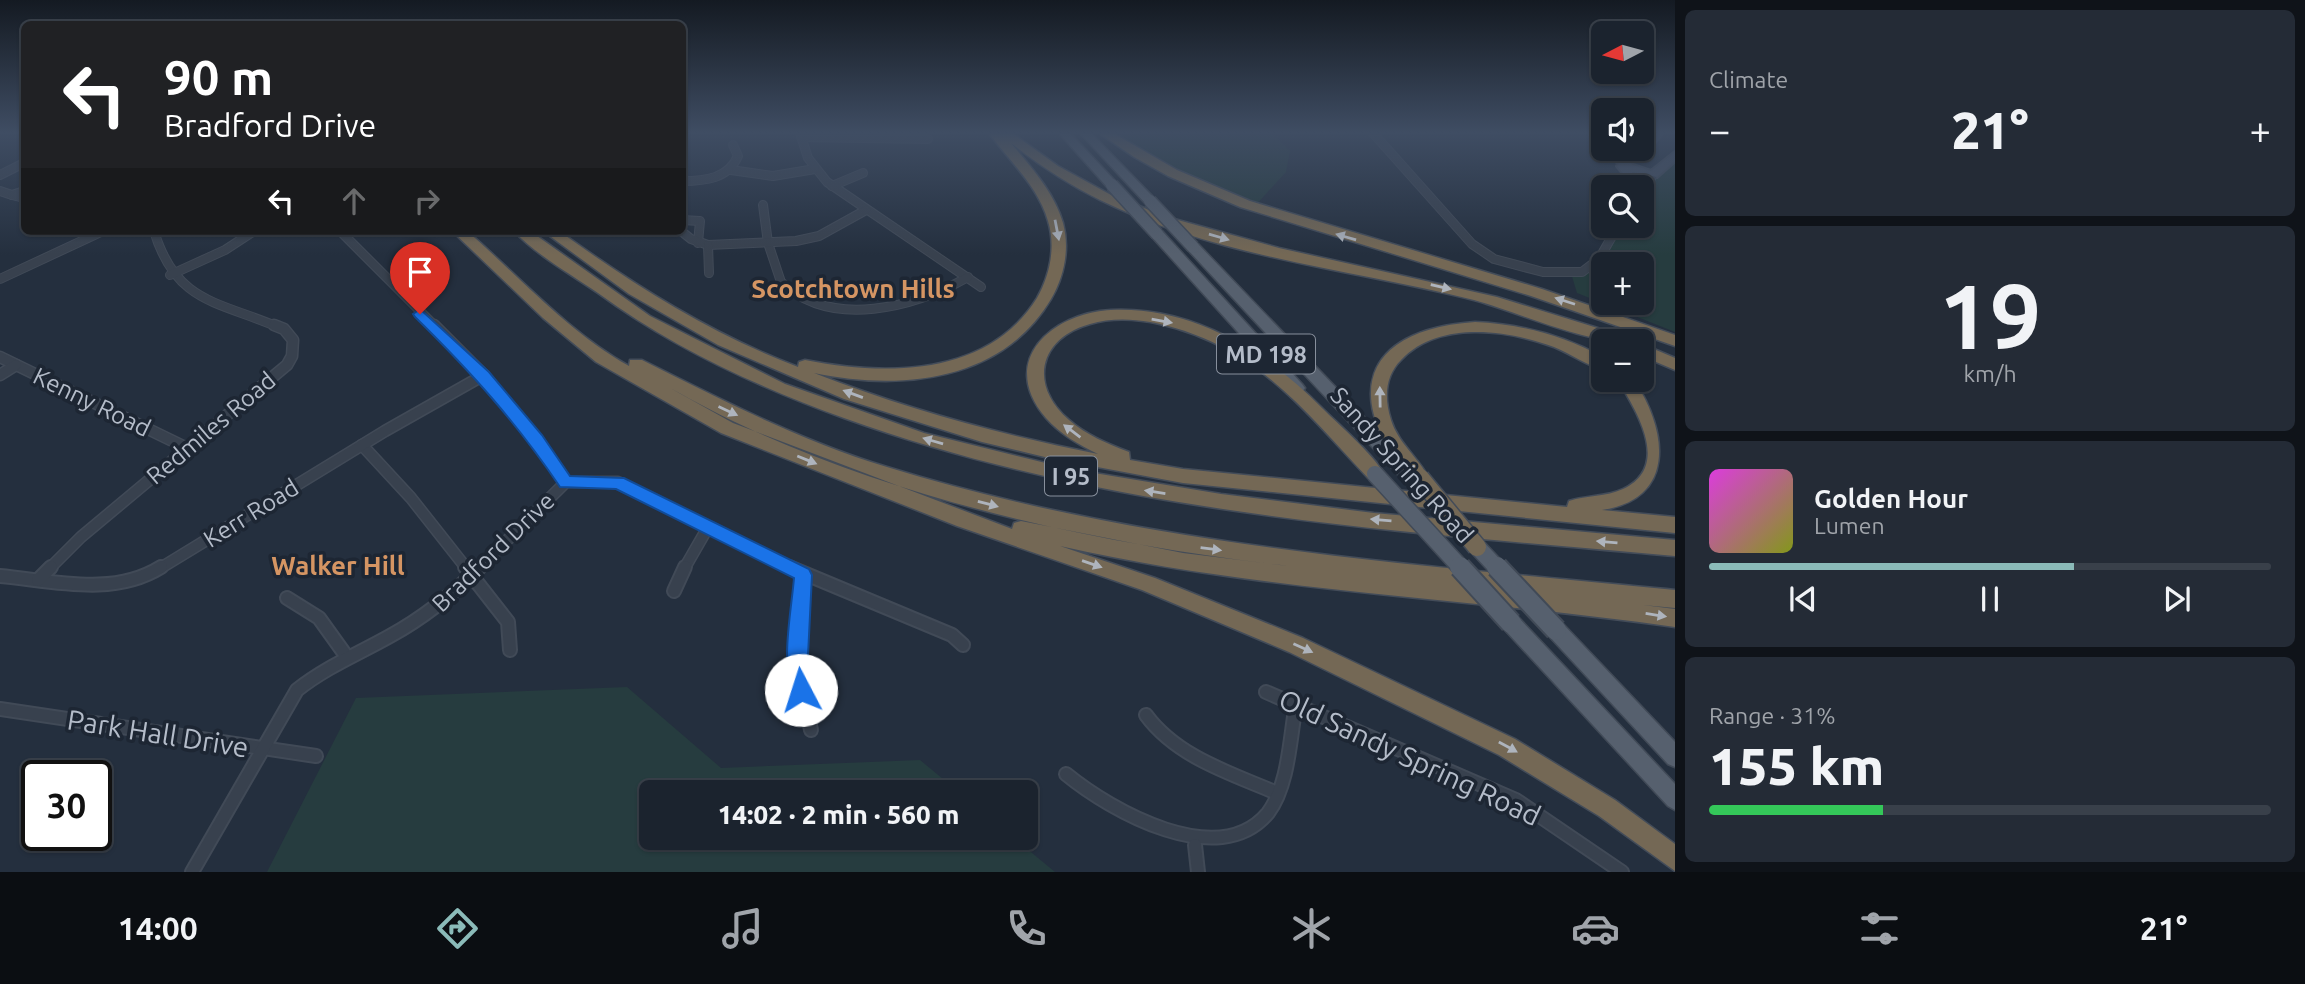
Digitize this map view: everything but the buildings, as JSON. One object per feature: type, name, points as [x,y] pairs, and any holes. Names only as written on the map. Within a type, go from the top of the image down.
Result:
[{"type":"highway","points":[[566,243],[668,306],[801,365],[824,371],[878,376],[911,374],[949,366],[992,349],[1025,326],[1042,304],[1056,270],[1058,233],[1047,201],[1026,174]]},
{"type":"highway","points":[[1065,174],[1120,202],[1169,221],[1237,242],[1502,303],[1591,332]]},
{"type":"highway","points":[[1179,174],[1254,207],[1558,298],[1675,341]]},
{"type":"highway","name":"I 95","points":[[463,235],[505,272],[576,327],[697,397],[819,450],[945,492],[1072,524],[1197,547],[1675,598]]},
{"type":"highway","name":"I 95","points":[[527,235],[612,300],[730,365],[854,415],[955,447],[1082,478],[1243,505],[1675,548]]},
{"type":"highway","points":[[555,235],[629,288],[700,328],[785,368],[864,398],[959,428],[1128,467],[1250,484],[1675,525]]},
{"type":"highway","points":[[505,272],[548,314],[602,358],[727,428],[964,521],[1148,584],[1332,662],[1453,719],[1558,776],[1675,859]]},
{"type":"highway","points":[[1326,490],[1183,471],[1103,449],[1068,429],[1045,403],[1036,380],[1037,358],[1043,347],[1060,330],[1098,317],[1153,319],[1203,332],[1265,366],[1375,474]]},
{"type":"highway","points":[[1477,547],[1415,477],[1389,435],[1381,417],[1378,398],[1385,366],[1406,345],[1435,332],[1491,328],[1539,336],[1591,356]]},
{"type":"highway","points":[[1654,355],[1675,363]]},
{"type":"highway","points":[[1415,498],[1578,506],[1604,504],[1641,492],[1663,471],[1669,445],[1658,414],[1637,392]]},
{"type":"highway","points":[[844,474],[976,517],[1140,555],[1299,577],[1560,601],[1675,618]]},
{"type":"main road","name":"Sandy Spring Road","points":[[1102,174],[1675,799]]},
{"type":"main road","name":"Sandy Spring Road","points":[[1124,174],[1415,477]]},
{"type":"main road","name":"Sandy Spring Road","points":[[1477,547],[1675,757]]},
{"type":"street","points":[[686,181],[706,180],[721,174]]},
{"type":"street","points":[[740,174],[768,178],[790,174]]},
{"type":"street","points":[[820,174],[866,210],[981,287]]},
{"type":"street","points":[[832,186],[861,174]]},
{"type":"street","points":[[1410,174],[1472,244],[1494,259],[1543,272],[1581,272],[1599,259],[1611,238]]},
{"type":"street","points":[[0,191],[21,197]]},
{"type":"street","points":[[12,195],[21,192]]},
{"type":"street","points":[[763,205],[768,243],[784,286],[831,306],[874,310],[894,308],[968,278]]},
{"type":"street","points":[[686,235],[698,243],[708,245],[813,238],[866,210]]},
{"type":"street","points":[[686,220],[700,221],[698,243]]},
{"type":"street","points":[[0,279],[94,235]]},
{"type":"street","points":[[155,235],[170,275],[225,250],[248,235]]},
{"type":"street","points":[[345,235],[484,375],[536,439],[566,482]]},
{"type":"street","points":[[708,245],[709,273]]},
{"type":"street","name":"Redmiles Road","points":[[38,580],[61,555],[185,447],[287,365],[292,356],[293,340],[284,329],[197,295],[170,275]]},
{"type":"street","name":"Kenny Road","points":[[0,357],[185,447]]},
{"type":"street","points":[[0,375],[16,365]]},
{"type":"street","name":"Kerr Road","points":[[0,576],[111,586],[147,576],[362,445],[484,375]]},
{"type":"street","points":[[362,445],[411,498],[510,627],[510,650]]},
{"type":"street","name":"Bradford Drive","points":[[192,872],[297,691],[315,675],[432,612],[566,482],[618,482],[803,575],[944,631],[963,645]]},
{"type":"street","points":[[674,591],[692,552],[707,529]]},
{"type":"street","points":[[803,575],[798,656],[801,690],[811,730]]},
{"type":"street","points":[[287,598],[319,618],[347,657]]},
{"type":"street","name":"Old Sandy Spring Road","points":[[1266,691],[1516,800],[1573,836],[1622,872]]},
{"type":"street","points":[[1066,774],[1090,796],[1148,831],[1195,845],[1219,844],[1256,828],[1269,811],[1277,793],[1296,704]]},
{"type":"street","name":"Park Hall Drive","points":[[0,709],[316,756]]},
{"type":"street","points":[[1146,715],[1154,729],[1176,745],[1277,793]]},
{"type":"street","points":[[1195,845],[1198,872]]},
{"type":"green space","points":[[1182,174],[1284,174],[1254,207],[1223,195]]},
{"type":"green space","points":[[1659,174],[1675,174],[1675,332],[1632,315],[1654,315],[1654,252],[1603,252],[1612,238],[1654,238],[1654,180]]},
{"type":"green space","points":[[1591,263],[1591,299],[1577,293],[1571,273]]},
{"type":"green space","points":[[627,687],[721,768],[920,760],[944,780],[639,780],[639,850],[1028,850],[1055,872],[267,872],[356,698]]},
{"type":"district","name":"Scotchtown Hills","points":[[853,288]]},
{"type":"district","name":"Walker Hill","points":[[338,565]]},
{"type":"route","points":[[420,314],[484,375],[536,439],[566,482],[618,482],[803,575],[798,656],[801,690]]}]
